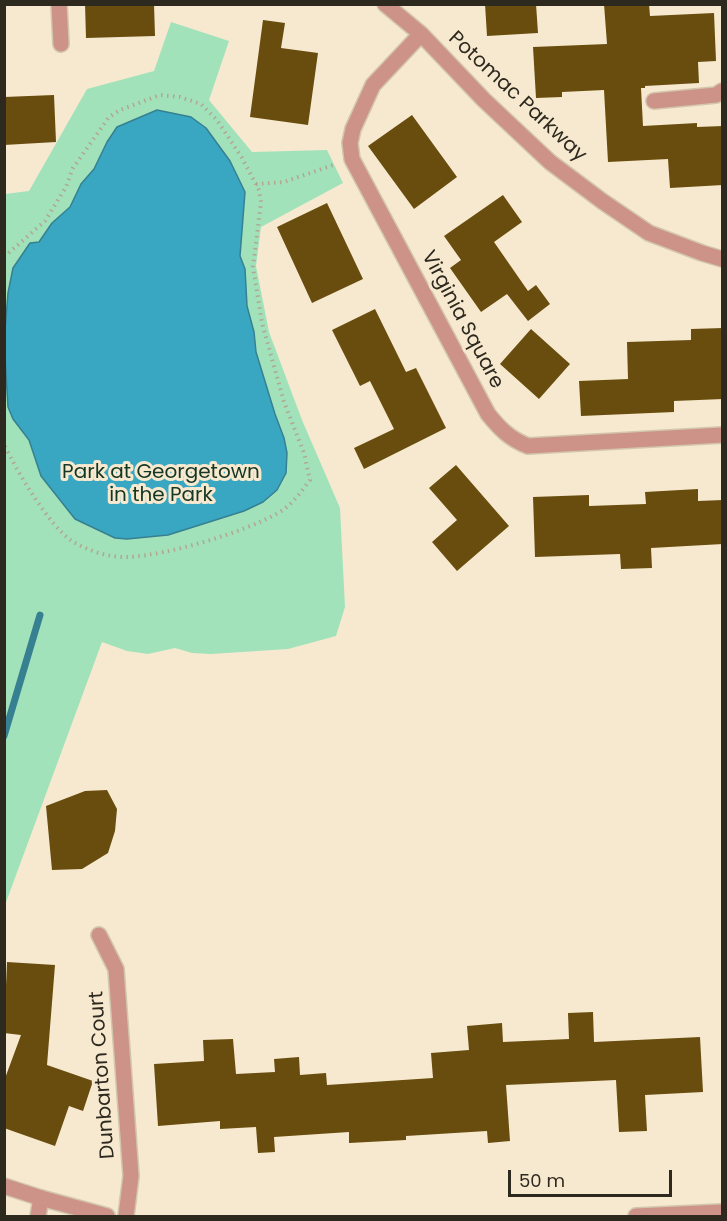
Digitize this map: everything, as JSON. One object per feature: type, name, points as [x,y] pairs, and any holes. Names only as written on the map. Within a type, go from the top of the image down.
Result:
[{"type":"street","points":[[59,4],[61,44]]},
{"type":"street","name":"Potomac Parkway","points":[[386,4],[420,34],[484,100],[550,162],[602,201],[649,232],[723,259]]},
{"type":"street","name":"Virginia Square","points":[[420,34],[373,85],[352,129],[350,143],[352,159],[488,414],[502,432],[528,446],[723,435]]},
{"type":"street","points":[[654,101],[716,95],[723,91]]},
{"type":"street","name":"Dunbarton Court","points":[[99,935],[116,969],[131,1176],[126,1216]]},
{"type":"street","points":[[4,1186],[106,1216]]},
{"type":"street","points":[[38,1216],[41,1198]]},
{"type":"street","points":[[636,1216],[723,1212]]},
{"type":"path","points":[[4,257],[7,251],[45,221],[66,187],[73,168],[109,117],[120,110],[160,95],[180,97],[201,104],[217,120],[256,184],[261,202],[253,267],[262,324],[284,402],[304,453],[310,480],[299,496],[279,513],[240,529],[161,553],[127,558],[93,552],[71,541],[49,518],[25,483],[4,444]]},
{"type":"path","points":[[256,184],[284,182],[352,159]]},
{"type":"green space","name":"Park at Georgetown in the Park","points":[[171,22],[229,41],[209,100],[252,152],[327,150],[343,183],[261,227],[256,266],[269,332],[302,420],[340,508],[345,607],[336,636],[288,649],[211,654],[192,653],[175,648],[148,654],[127,651],[102,642],[5,905],[5,194],[29,191],[87,89],[154,71]]},
{"type":"water","points":[[157,110],[191,117],[206,128],[230,161],[245,192],[240,256],[245,269],[247,306],[254,332],[256,352],[284,438],[287,453],[286,473],[277,490],[263,502],[244,511],[168,535],[115,538],[75,519],[41,476],[29,440],[13,419],[8,407],[4,342],[8,293],[13,268],[30,243],[39,242],[52,223],[70,207],[81,184],[94,169],[117,127]]},
{"type":"building","points":[[85,4],[154,4],[155,36],[86,38]]},
{"type":"building","points":[[485,4],[536,4],[538,33],[487,36]]},
{"type":"building","points":[[604,4],[649,4],[650,16],[714,13],[716,61],[698,62],[699,83],[641,88],[643,126],[697,123],[697,127],[723,126],[723,185],[670,188],[668,159],[608,162],[604,90],[562,92],[562,97],[536,98],[533,47],[607,44]]},
{"type":"building","points":[[263,20],[285,23],[281,48],[318,53],[308,125],[250,117]]},
{"type":"building","points":[[54,95],[56,142],[4,145],[4,97]]},
{"type":"building","points":[[412,115],[457,177],[414,209],[368,146]]},
{"type":"building","points":[[503,195],[522,222],[494,242],[528,291],[536,285],[550,304],[528,321],[507,294],[481,312],[450,268],[461,260],[444,236]]},
{"type":"building","points":[[327,203],[363,279],[312,303],[277,227]]},
{"type":"building","points":[[375,309],[406,372],[416,368],[446,428],[364,469],[354,448],[394,429],[370,381],[360,386],[332,330]]},
{"type":"building","points":[[723,328],[723,399],[674,401],[674,412],[581,416],[579,381],[628,379],[627,342],[691,340],[691,329]]},
{"type":"building","points":[[531,329],[570,364],[539,399],[500,364]]},
{"type":"building","points":[[456,465],[509,526],[457,571],[432,542],[457,520],[429,488]]},
{"type":"building","points":[[698,489],[698,501],[723,500],[723,544],[651,548],[652,568],[621,569],[620,554],[535,557],[533,497],[589,495],[589,506],[646,504],[645,492]]},
{"type":"building","points":[[107,790],[117,809],[115,831],[108,853],[82,869],[52,870],[46,806],[85,791]]},
{"type":"building","points":[[7,962],[55,965],[47,1065],[93,1081],[83,1111],[69,1106],[55,1146],[4,1128],[4,1081],[21,1035],[4,1033]]},
{"type":"building","points":[[593,1012],[594,1042],[700,1037],[703,1092],[645,1095],[647,1131],[619,1132],[616,1080],[506,1085],[510,1141],[488,1143],[487,1131],[406,1136],[406,1140],[349,1143],[349,1132],[274,1137],[275,1152],[258,1153],[256,1127],[220,1129],[220,1121],[158,1126],[154,1064],[204,1061],[203,1040],[233,1039],[236,1074],[275,1072],[274,1059],[299,1057],[300,1075],[326,1073],[327,1085],[433,1078],[431,1053],[469,1050],[467,1026],[502,1023],[503,1042],[569,1039],[568,1013]]},
{"type":"waterway","points":[[4,736],[40,615]]}]
